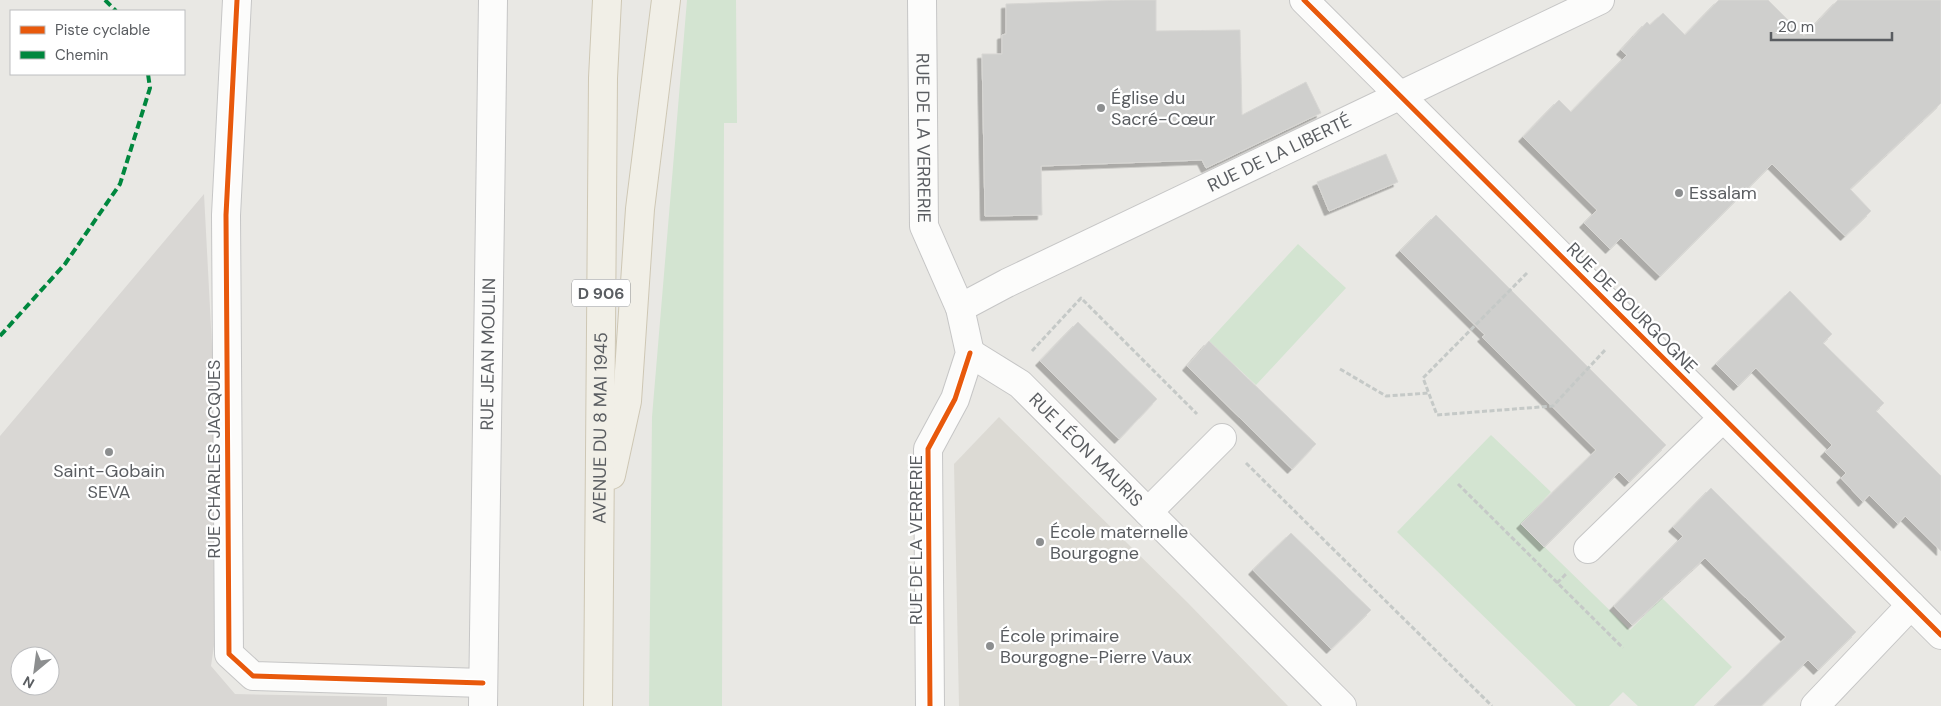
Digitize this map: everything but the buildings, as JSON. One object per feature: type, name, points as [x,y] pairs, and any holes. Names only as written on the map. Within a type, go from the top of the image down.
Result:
[{"type":"main road","points":[[595,0],[603,78]]},
{"type":"main road","name":"AVENUE DU 8 MAI 1945","points":[[598,706],[603,78],[607,0]]},
{"type":"main road","points":[[599,527],[627,401],[640,209],[666,0]]},
{"type":"street","name":"RUE CHARLES JACQUES","points":[[237,0],[226,215],[229,654],[253,676],[483,694]]},
{"type":"street","name":"RUE JEAN MOULIN","points":[[483,694],[493,0]]},
{"type":"street","name":"RUE DE LA VERRERIE","points":[[922,0],[924,226],[960,308],[970,353],[955,399],[928,449],[930,706]]},
{"type":"street","name":"RUE DE BOURGOGNE","points":[[1304,0],[1941,635]]},
{"type":"street","name":"RUE DE LA LIBERTÉ","points":[[960,308],[1008,283],[1600,0]]},
{"type":"street","name":"RUE LÉON MAURIS","points":[[970,353],[1020,384],[1342,706]]},
{"type":"street","points":[[1588,549],[1723,418]]},
{"type":"street","points":[[1148,512],[1222,438]]},
{"type":"street","points":[[1815,706],[1911,604]]},
{"type":"path","points":[[1552,248],[1423,378],[1437,415],[1553,406],[1629,324]]},
{"type":"path","points":[[1020,384],[1026,358],[1081,298],[1492,706]]},
{"type":"path","points":[[1340,369],[1386,396],[1429,392]]},
{"type":"path","points":[[1458,484],[1623,648]]},
{"type":"shaded area","name":"Saint-Gobain SEVA","points":[[204,194],[218,460],[218,618],[211,666],[235,694],[387,697],[387,706],[0,706],[0,436]]},
{"type":"shaded area","name":"École maternelle Bourgogne","points":[[999,417],[1188,603],[1288,706],[959,706],[954,464]]},
{"type":"green space","points":[[687,0],[736,0],[737,123],[724,123],[722,706],[649,706],[652,417]]},
{"type":"green space","points":[[1298,244],[1346,288],[1256,385],[1209,341]]},
{"type":"green space","points":[[1491,435],[1551,492],[1521,524],[1630,630],[1662,598],[1732,667],[1694,706],[1638,706],[1623,692],[1609,706],[1576,706],[1397,532]]},
{"type":"marked path","points":[[105,0],[115,10]]},
{"type":"marked path","points":[[0,336],[65,264],[120,184],[150,88],[148,75]]},
{"type":"cycle path","points":[[237,0],[226,215],[229,654],[253,676],[483,683]]},
{"type":"cycle path","points":[[1304,0],[1941,635]]},
{"type":"cycle path","points":[[930,706],[928,449],[955,399],[970,353]]},
{"type":"place","name":"Église du Sacré-Cœur","points":[[1101,108]]},
{"type":"place","name":"Essalam","points":[[1679,193]]},
{"type":"place","name":"Saint-Gobain SEVA","points":[[109,452]]},
{"type":"place","name":"École maternelle Bourgogne","points":[[1040,542]]},
{"type":"place","name":"École primaire Bourgogne-Pierre Vaux","points":[[990,646]]}]
